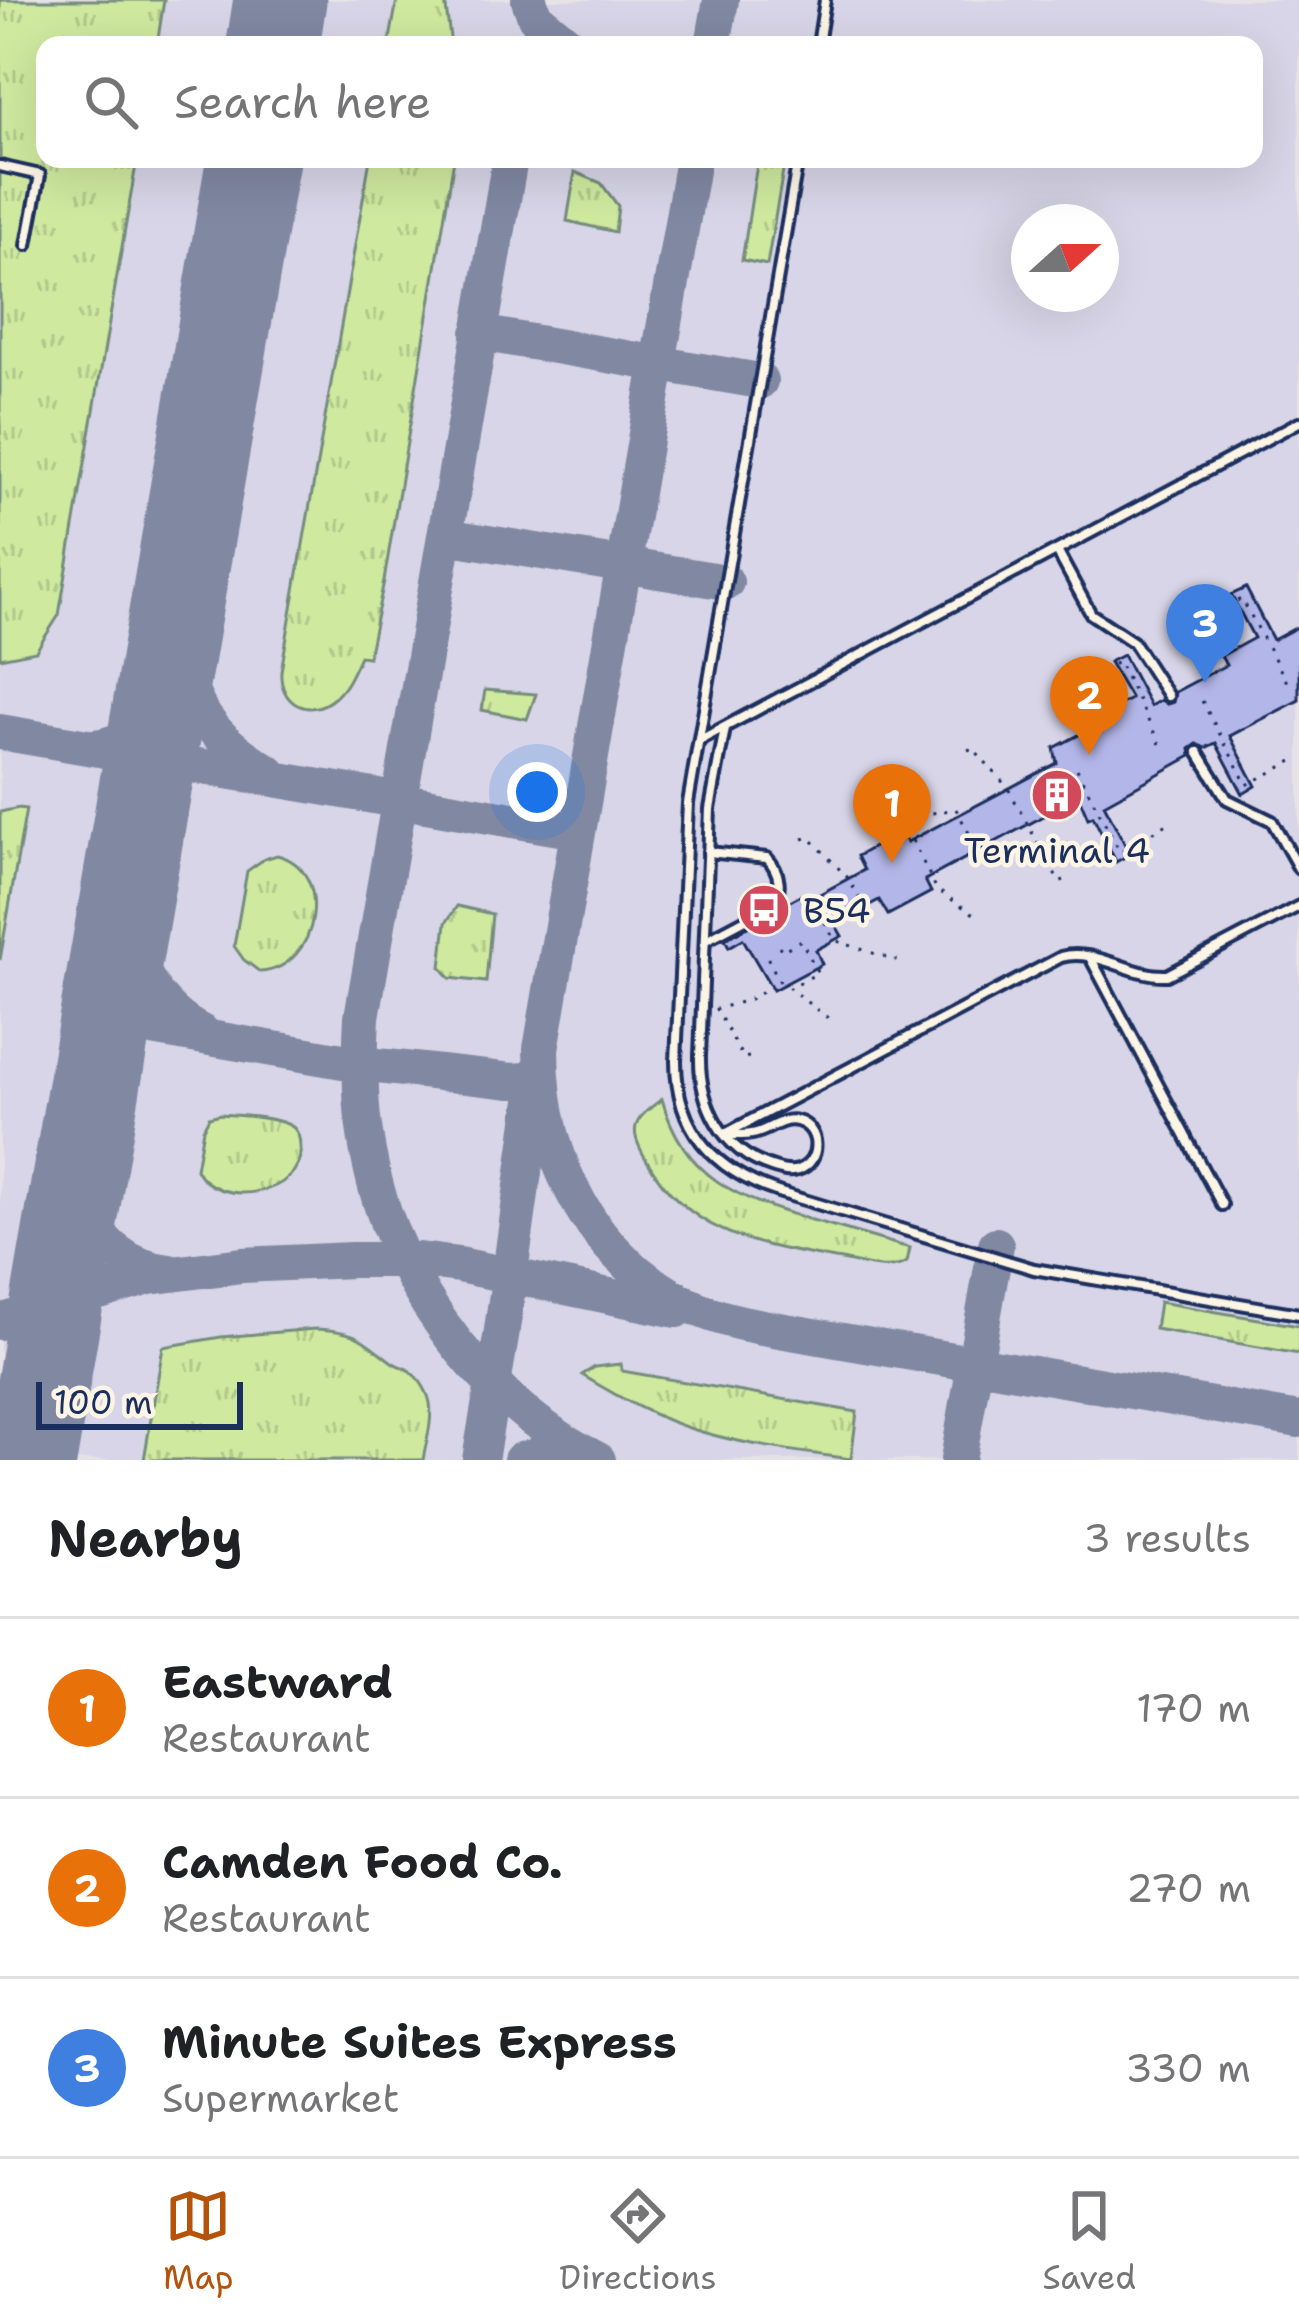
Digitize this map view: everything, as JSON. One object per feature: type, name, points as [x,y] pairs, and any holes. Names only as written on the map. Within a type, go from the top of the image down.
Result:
[{"type":"lane","points":[[820,36],[826,0]]},
{"type":"lane","points":[[0,166],[40,175],[27,245]]},
{"type":"lane","points":[[796,168],[686,822],[676,1072],[686,1117],[716,1160],[766,1188],[1034,1269],[1299,1314]]},
{"type":"lane","points":[[699,740],[1299,422]]},
{"type":"lane","points":[[1057,551],[1090,614],[1132,642],[1168,696]]},
{"type":"lane","points":[[724,1134],[755,1134],[794,1120],[812,1131],[815,1150],[805,1167],[787,1171],[750,1158],[724,1134],[706,1102],[700,1078],[712,795],[725,727]]},
{"type":"lane","points":[[1198,752],[1227,800],[1272,821],[1299,869]]},
{"type":"lane","points":[[704,940],[772,904],[779,888],[776,868],[767,858],[708,852]]},
{"type":"lane","points":[[724,1134],[1055,960],[1076,954],[1143,974],[1167,975],[1299,906]]},
{"type":"lane","points":[[1090,957],[1222,1205]]},
{"type":"path","points":[[1178,610],[1242,599],[1287,682]]},
{"type":"path","points":[[1064,699],[1118,662],[1162,748]]},
{"type":"path","points":[[1202,701],[1247,784],[1299,758]]},
{"type":"path","points":[[968,750],[973,748],[1008,788],[1059,882],[1064,880]]},
{"type":"path","points":[[1077,769],[1120,851],[1169,823]]},
{"type":"path","points":[[911,821],[915,816],[956,809],[975,844]]},
{"type":"path","points":[[876,812],[912,840],[937,890],[974,914],[979,911]]},
{"type":"path","points":[[803,839],[809,837],[848,878],[862,903]]},
{"type":"path","points":[[825,922],[834,940],[902,960]]},
{"type":"path","points":[[779,946],[782,950],[801,940],[818,973],[789,988],[826,1017],[830,1015]]},
{"type":"path","points":[[749,1057],[742,1058],[716,1009],[748,1000],[780,982],[765,953]]},
{"type":"shaded area","points":[[0,0],[1299,0],[1299,1460],[0,1460]]},
{"type":"green space","points":[[0,0],[164,0],[158,36],[36,36],[36,168],[135,168],[59,615],[36,651],[0,658]]},
{"type":"green space","points":[[397,0],[445,0],[450,36],[391,36]]},
{"type":"green space","points":[[368,168],[453,168],[368,657],[360,656],[334,698],[314,708],[290,699],[281,671]]},
{"type":"green space","points":[[757,168],[783,168],[767,265],[742,260]]},
{"type":"green space","points":[[575,172],[601,183],[618,206],[615,232],[567,221]]},
{"type":"green space","points":[[485,690],[536,694],[527,719],[482,710]]},
{"type":"green space","points":[[26,809],[0,960],[0,812]]},
{"type":"green space","points":[[277,855],[295,864],[307,879],[313,917],[296,954],[260,972],[234,946],[247,871]]},
{"type":"green space","points":[[457,906],[492,914],[486,982],[450,978],[441,967],[446,923]]},
{"type":"green space","points":[[662,1099],[684,1149],[718,1182],[785,1212],[910,1248],[907,1262],[872,1266],[778,1248],[704,1221],[663,1185],[637,1139],[636,1125]]},
{"type":"green space","points":[[209,1117],[269,1119],[294,1128],[300,1146],[298,1163],[289,1177],[257,1192],[239,1193],[206,1182],[196,1169],[203,1129]]},
{"type":"green space","points":[[1159,1302],[1299,1326],[1299,1354],[1155,1329]]},
{"type":"green space","points":[[315,1329],[358,1337],[416,1377],[431,1410],[423,1460],[144,1460],[163,1347]]},
{"type":"green space","points":[[621,1364],[622,1371],[857,1412],[851,1459],[757,1445],[686,1427],[582,1375],[595,1367]]},
{"type":"building","name":"Terminal 4","points":[[1246,588],[1273,640],[1299,626],[1299,700],[1230,736],[1256,786],[1243,794],[1216,743],[1205,748],[1197,744],[1190,749],[1191,756],[1104,804],[1130,854],[1116,862],[1079,797],[925,880],[931,892],[888,915],[879,900],[835,924],[842,936],[816,950],[822,964],[773,990],[743,939],[729,947],[725,939],[776,912],[785,898],[788,902],[803,894],[807,901],[864,870],[857,856],[901,832],[907,842],[1057,763],[1054,748],[1105,721],[1107,711],[1131,699],[1109,662],[1123,655],[1150,706],[1161,700],[1173,702],[1175,692],[1226,665],[1221,656],[1254,638],[1231,595]]},
{"type":"taxiway","points":[[529,0],[535,17],[558,36]]},
{"type":"taxiway","points":[[715,36],[721,0]]},
{"type":"taxiway","points":[[508,168],[362,1017],[361,1100],[374,1179],[390,1229],[440,1322],[511,1401],[598,1460]]},
{"type":"taxiway","points":[[691,168],[541,1049],[543,1091],[563,1170],[603,1238],[631,1267],[664,1291],[713,1315],[1299,1420]]},
{"type":"taxiway","points":[[479,333],[760,381]]},
{"type":"taxiway","points":[[445,536],[726,582]]},
{"type":"taxiway","points":[[184,560],[182,656],[198,707],[238,752],[269,772]]},
{"type":"taxiway","points":[[94,747],[112,744],[137,729],[152,706],[167,662]]},
{"type":"taxiway","points":[[0,732],[577,831]]},
{"type":"taxiway","points":[[124,914],[149,984],[171,1011],[203,1033]]},
{"type":"taxiway","points":[[106,1020],[360,1064],[512,1081],[541,1079]]},
{"type":"taxiway","points":[[480,1460],[534,1100]]},
{"type":"taxiway","points":[[86,1137],[83,1188],[97,1231],[128,1259],[169,1272]]},
{"type":"taxiway","points":[[958,1460],[996,1245]]},
{"type":"taxiway","points":[[0,1322],[149,1277],[242,1265],[352,1260],[459,1265],[677,1310]]},
{"type":"taxiway","points":[[521,1460],[550,1452],[588,1455]]},
{"type":"runway","points":[[274,36],[280,0]]},
{"type":"runway","points":[[30,1460],[251,168]]},
{"type":"place","name":"Minute Suites Express","points":[[1205,683]]},
{"type":"place","name":"Camden Food Co.","points":[[1089,755]]},
{"type":"place","name":"Terminal 4","points":[[1057,795]]},
{"type":"place","name":"Eastward","points":[[892,863]]},
{"type":"place","name":"B54","points":[[764,910]]}]
